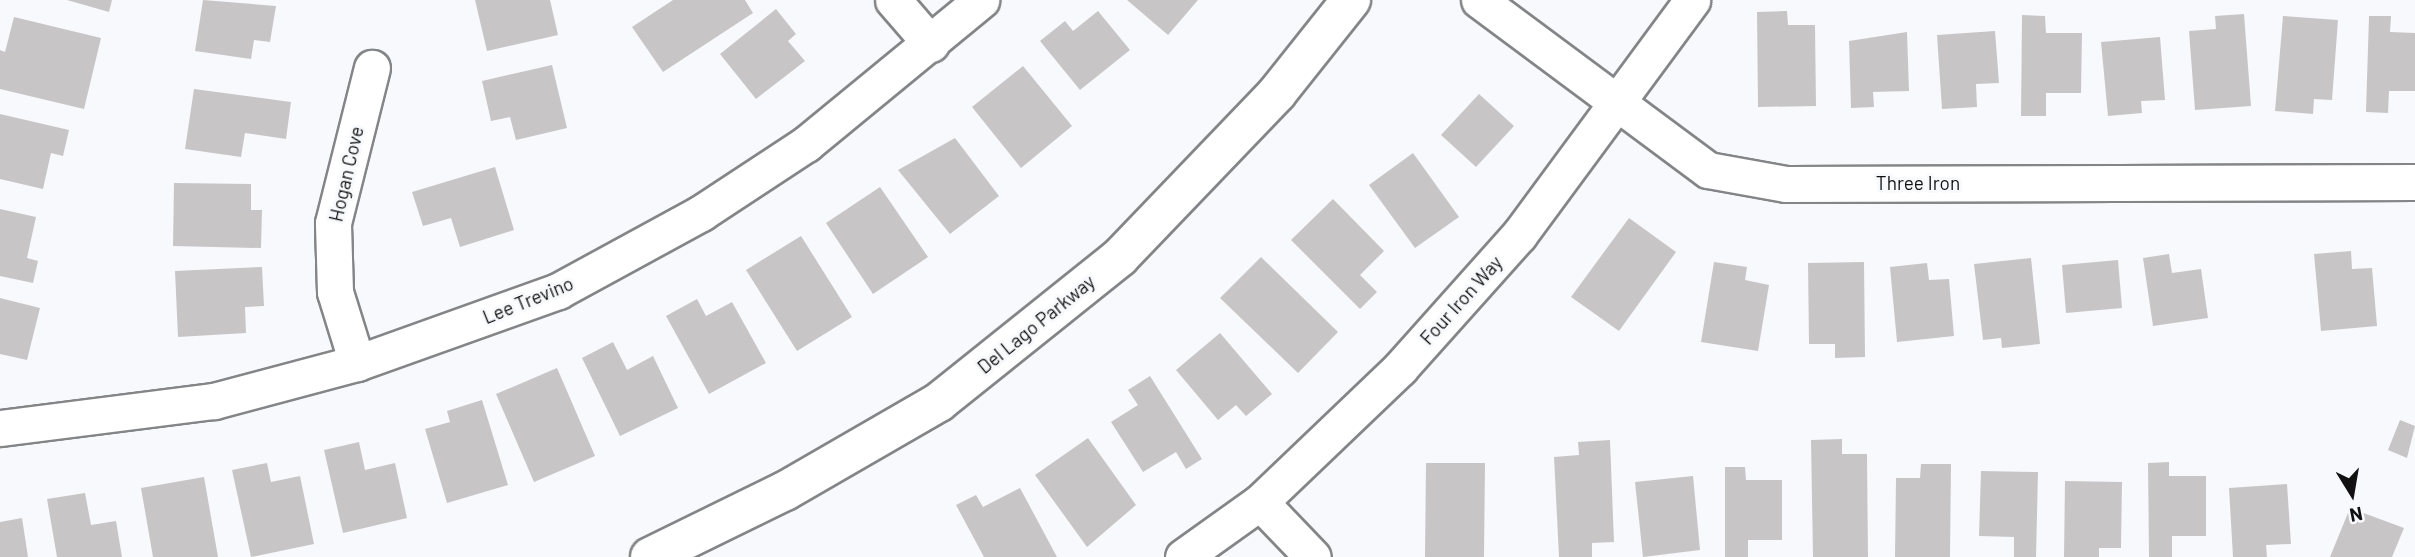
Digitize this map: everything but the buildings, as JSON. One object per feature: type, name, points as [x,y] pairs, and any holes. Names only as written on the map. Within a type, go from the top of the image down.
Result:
[{"type":"street","points":[[893,0],[931,44]]},
{"type":"street","name":"Lee Trevino","points":[[0,428],[214,401],[357,363],[558,292],[701,213],[806,144],[931,44],[981,0]]},
{"type":"street","name":"Del Lago Parkway","points":[[650,557],[785,491],[939,402],[1121,257],[1277,93],[1351,0]]},
{"type":"street","name":"Three Iron","points":[[1479,0],[1615,105],[1708,170],[1786,184],[2415,182]]},
{"type":"street","name":"Four Iron Way","points":[[1183,557],[1260,502],[1400,368],[1519,235],[1692,0]]},
{"type":"street","name":"Hogan Cove","points":[[357,363],[335,292],[332,223],[372,68]]},
{"type":"street","points":[[1260,502],[1313,557]]}]
